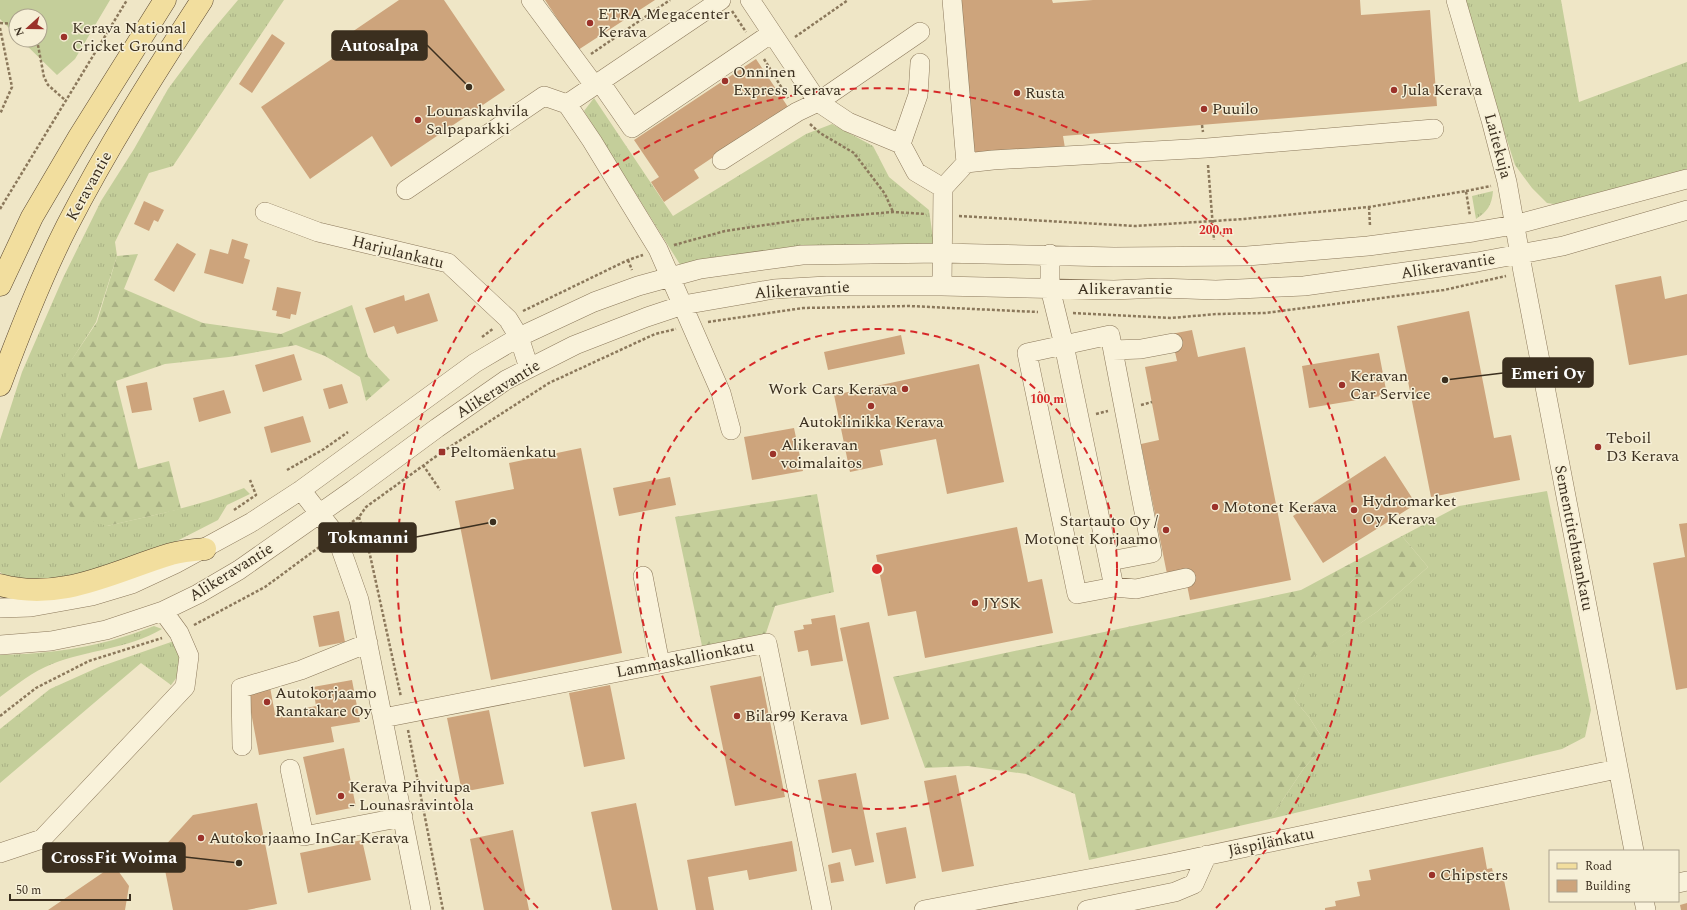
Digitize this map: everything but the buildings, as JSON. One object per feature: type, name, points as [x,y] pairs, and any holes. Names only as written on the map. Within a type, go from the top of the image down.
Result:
[{"type":"main road","name":"Keravantie","points":[[0,285],[32,217],[78,137],[165,0]]},
{"type":"main road","name":"Keravantie","points":[[0,385],[40,285],[67,227],[109,149],[202,0]]},
{"type":"main road","points":[[0,585],[30,591],[56,589],[106,578],[172,554],[205,549]]},
{"type":"street","points":[[531,0],[578,63],[632,128],[776,39]]},
{"type":"street","points":[[567,104],[721,0]]},
{"type":"street","points":[[750,0],[818,102],[848,122],[901,144],[916,172],[943,188]]},
{"type":"street","points":[[952,0],[966,163]]},
{"type":"street","name":"Laitekuja","points":[[1456,0],[1506,175],[1514,225]]},
{"type":"street","points":[[722,160],[797,112],[818,102],[920,32]]},
{"type":"street","points":[[901,144],[918,95],[920,63]]},
{"type":"street","points":[[406,190],[544,96],[567,104],[592,141],[658,250],[721,393],[731,430]]},
{"type":"street","points":[[942,286],[941,253],[943,188],[966,163],[1207,148],[1434,129]]},
{"type":"street","name":"Alikeravantie","points":[[0,608],[31,607],[92,596],[132,584],[175,564],[252,522],[301,490],[475,363],[519,337],[594,302],[670,276],[700,269],[802,255],[941,253],[1050,254],[1114,257],[1216,257],[1247,256],[1368,246],[1514,225],[1687,179]]},
{"type":"street","name":"Alikeravantie","points":[[0,645],[51,641],[106,630],[163,611],[239,570],[506,380],[575,345],[647,317],[683,305],[774,289],[827,286],[1216,290],[1304,286],[1477,262],[1563,246],[1687,210]]},
{"type":"street","name":"Harjulankatu","points":[[265,212],[318,232],[448,263],[508,318],[519,337],[529,368]]},
{"type":"street","name":"Sementtitehtaankatu","points":[[1514,225],[1617,769],[1634,850]]},
{"type":"street","points":[[1050,254],[1050,288],[1064,345],[1110,561],[1114,587]]},
{"type":"street","points":[[1110,561],[1152,553],[1110,335],[1027,353],[1077,594],[1114,587],[1136,589],[1186,578]]},
{"type":"street","points":[[1113,350],[1141,349],[1173,343]]},
{"type":"street","points":[[301,490],[320,512],[336,535],[359,600],[421,910]]},
{"type":"street","points":[[643,576],[660,664]]},
{"type":"street","points":[[0,852],[42,839],[185,687],[189,656],[180,633],[163,611]]},
{"type":"street","points":[[242,746],[240,688],[301,670],[368,643]]},
{"type":"street","name":"Lammaskallionkatu","points":[[383,718],[767,643],[822,910]]},
{"type":"street","points":[[290,769],[304,836],[403,817]]},
{"type":"street","name":"Jäspilänkatu","points":[[924,910],[1207,855],[1617,769]]},
{"type":"street","points":[[1087,910],[1175,892],[1194,884],[1207,855]]},
{"type":"path","points":[[0,209],[127,0]]},
{"type":"path","points":[[578,63],[670,0]]},
{"type":"path","points":[[763,58],[776,39],[848,0]]},
{"type":"path","points":[[0,28],[12,87],[0,114]]},
{"type":"path","points":[[39,48],[44,77],[48,85],[65,100]]},
{"type":"path","points":[[1207,148],[1216,257]]},
{"type":"path","points":[[508,318],[628,260],[658,250],[725,232],[799,220],[893,212],[1135,226],[1244,219],[1369,207],[1466,191],[1473,232]]},
{"type":"path","points":[[1369,207],[1370,226]]},
{"type":"path","points":[[1477,262],[1481,282]]},
{"type":"path","points":[[1216,290],[1217,314]]},
{"type":"path","points":[[423,465],[440,490]]},
{"type":"path","points":[[234,510],[256,495],[250,480]]},
{"type":"green space","name":"Kerava National Cricket Ground","points":[[0,0],[110,0],[75,59],[57,75],[29,48],[48,48],[48,8],[8,8],[8,27],[0,19]]},
{"type":"green space","points":[[238,0],[284,0],[173,166],[149,173],[115,242],[117,256],[96,322],[66,369],[107,526],[194,505],[244,488],[250,494],[227,505],[218,520],[175,542],[65,581],[8,578],[0,572],[0,440],[22,372],[63,278],[101,201],[134,149],[168,89],[205,39]]},
{"type":"green space","points":[[1462,0],[1561,0],[1579,102],[1687,62],[1687,174],[1568,206],[1547,203],[1532,188],[1515,165]]},
{"type":"green space","points":[[594,98],[673,216],[806,134],[832,124],[873,146],[889,177],[929,210],[934,245],[681,266],[584,111]]},
{"type":"green space","points":[[1493,191],[1488,208],[1476,219],[1472,196]]},
{"type":"green space","points":[[138,254],[124,289],[203,323],[281,334],[352,305],[368,357],[390,380],[366,401],[360,377],[325,356],[296,345],[229,357],[165,364],[116,381],[138,469],[169,461],[181,509],[107,526],[75,515],[65,497],[66,368],[97,322],[117,256]]},
{"type":"green space","points":[[1547,491],[1591,710],[1585,737],[1562,749],[1270,819],[1304,768],[1326,744],[1309,717],[1294,699],[1312,656],[1378,611],[1428,567],[1402,536],[1459,506]]},
{"type":"green space","points":[[817,494],[834,592],[775,606],[765,636],[702,646],[675,517]]},
{"type":"green space","points":[[1402,536],[1428,567],[1378,611],[1313,656],[1294,699],[1309,717],[1326,744],[1304,768],[1270,819],[1089,860],[1075,794],[1026,774],[968,766],[925,768],[893,677],[1301,590]]},
{"type":"green space","points":[[154,626],[162,629],[135,641],[79,655],[52,664],[18,683],[0,697],[0,655],[28,654],[71,649],[118,638]]},
{"type":"green space","points":[[174,641],[181,652],[181,672],[171,685],[141,663],[0,783],[0,729],[50,689],[99,667]]},
{"type":"place","name":"ETRA Megacenter Kerava","points":[[590,23]]},
{"type":"place","name":"Kerava National Cricket Ground","points":[[64,37]]},
{"type":"place","name":"Onninen Express Kerava","points":[[725,81]]},
{"type":"place","name":"Autosalpa","points":[[469,87]]},
{"type":"place","name":"Jula Kerava","points":[[1394,90]]},
{"type":"place","name":"Rusta","points":[[1017,93]]},
{"type":"place","name":"Puuilo","points":[[1204,109]]},
{"type":"place","name":"Lounaskahvila Salpaparkki","points":[[418,120]]},
{"type":"place","name":"Emeri Oy","points":[[1445,380]]},
{"type":"place","name":"Keravan Car Service","points":[[1342,385]]},
{"type":"place","name":"Work Cars Kerava","points":[[905,389]]},
{"type":"place","name":"Autoklinikka Kerava","points":[[871,406]]},
{"type":"place","name":"Teboil D3 Kerava","points":[[1598,447]]},
{"type":"place","name":"Peltomäenkatu","points":[[442,452]]},
{"type":"place","name":"Alikeravan voimalaitos","points":[[773,454]]},
{"type":"place","name":"Motonet Kerava","points":[[1215,507]]},
{"type":"place","name":"Hydromarket Oy Kerava","points":[[1354,510]]},
{"type":"place","name":"Tokmanni","points":[[493,522]]},
{"type":"place","name":"Startauto Oy / Motonet Korjaamo","points":[[1166,530]]},
{"type":"place","name":"JYSK","points":[[975,603]]},
{"type":"place","name":"Autokorjaamo Rantakare Oy","points":[[267,702]]},
{"type":"place","name":"Bilar99 Kerava","points":[[737,716]]},
{"type":"place","name":"Kerava Pihvitupa - Lounasravintola","points":[[341,796]]},
{"type":"place","name":"Autokorjaamo InCar Kerava","points":[[201,838]]},
{"type":"place","name":"CrossFit Woima","points":[[239,863]]},
{"type":"place","name":"Chipsters","points":[[1432,875]]}]
